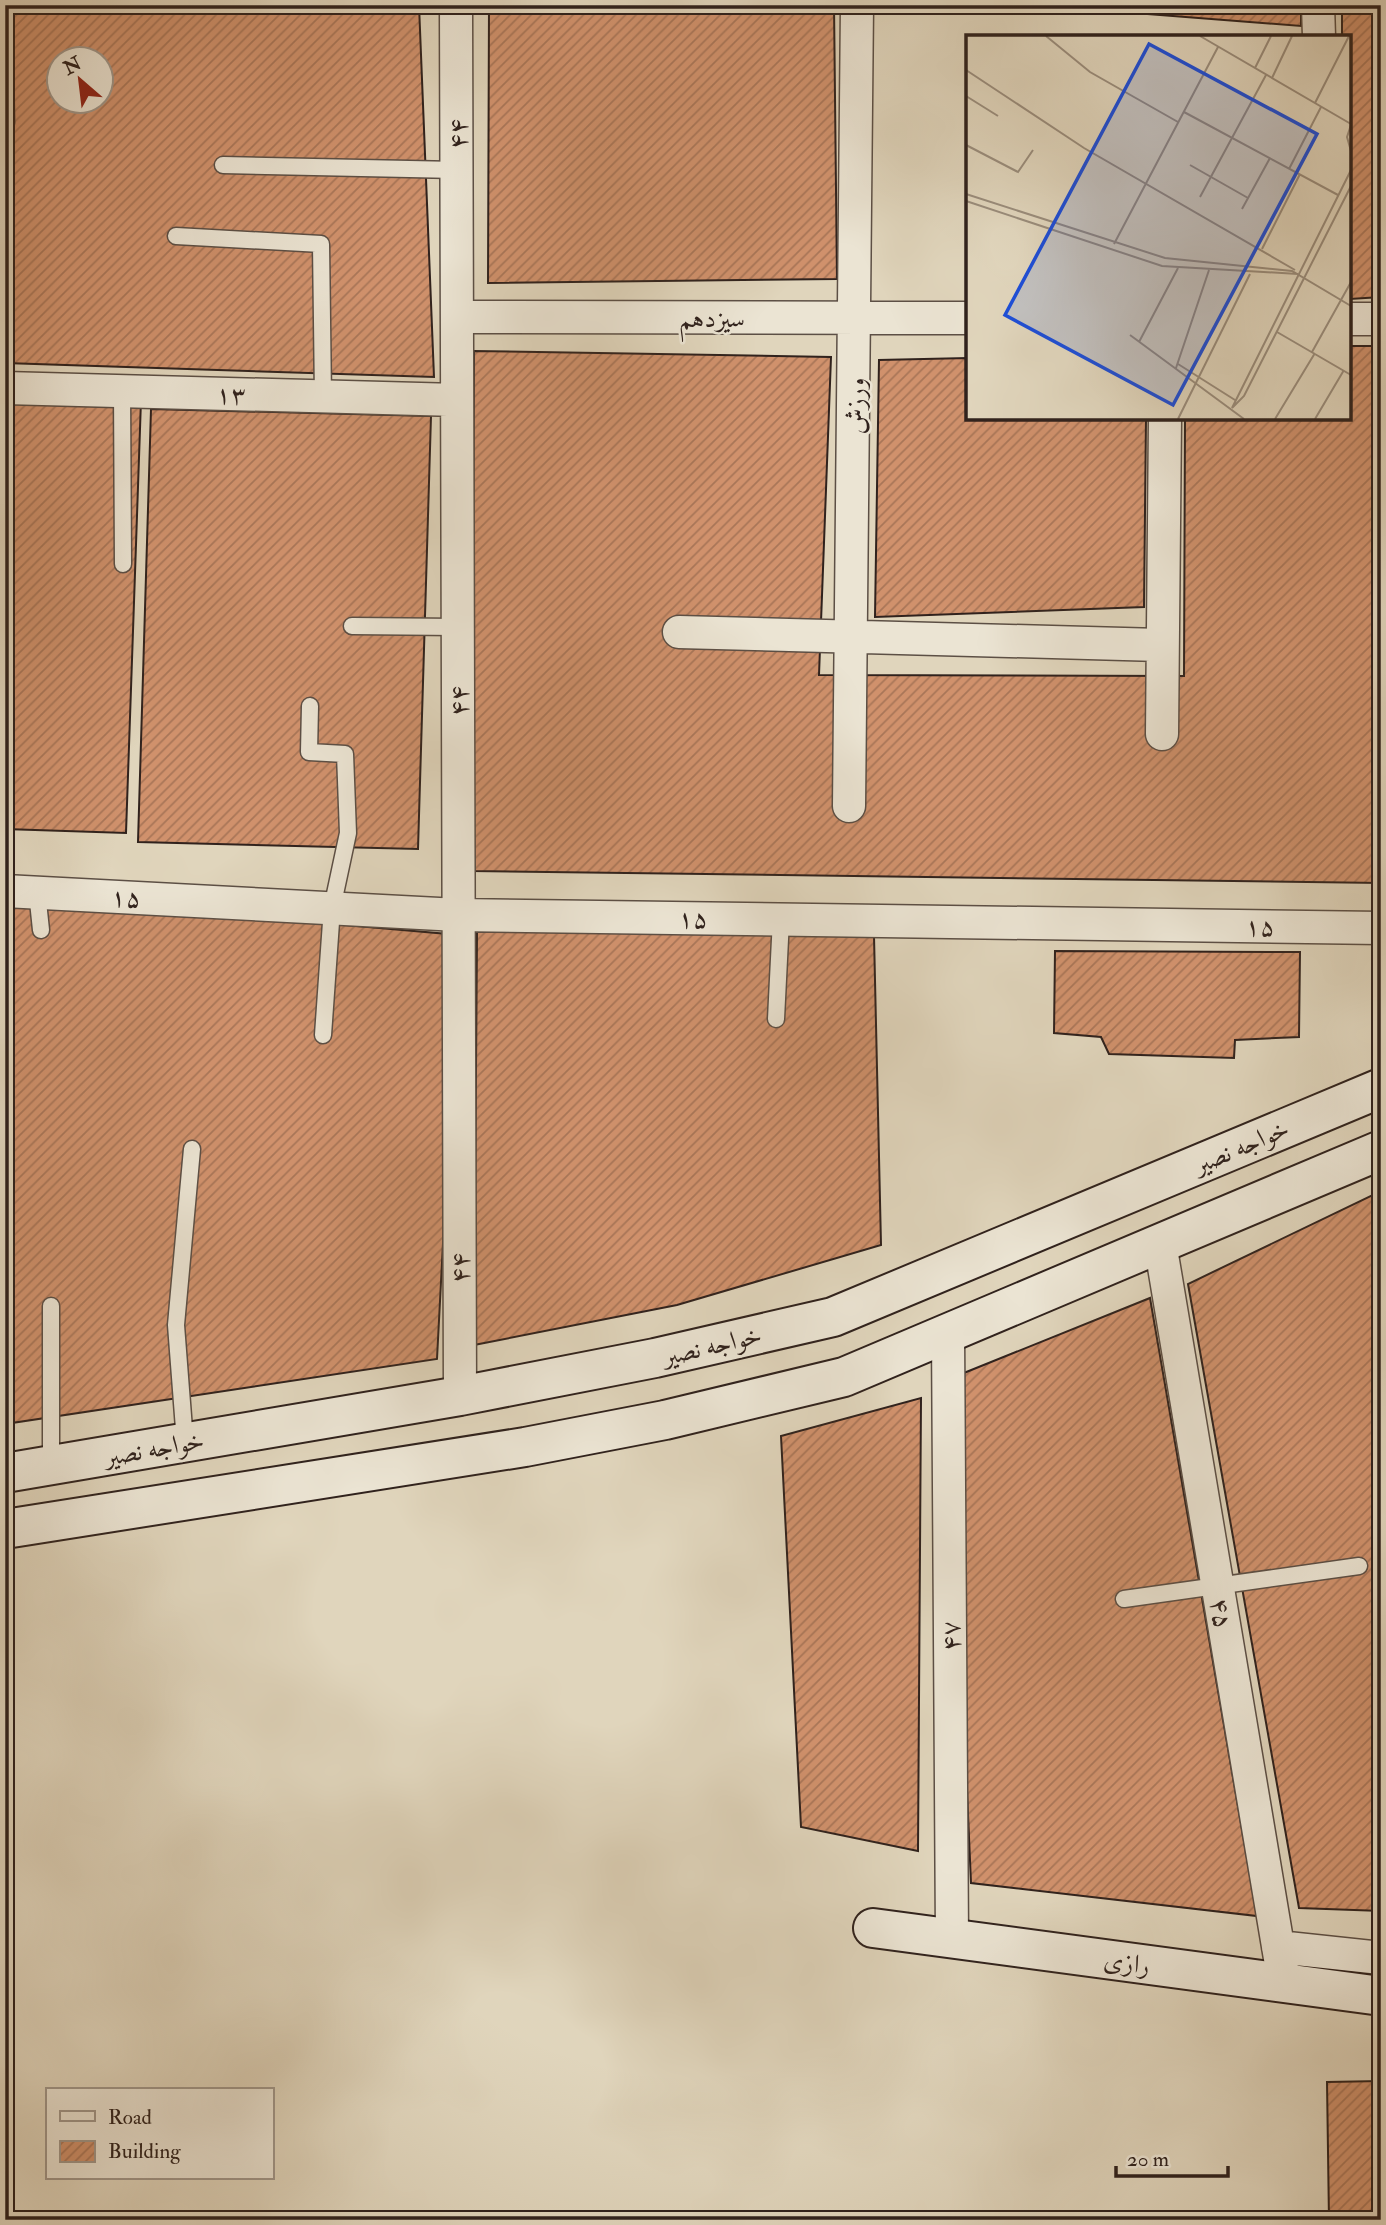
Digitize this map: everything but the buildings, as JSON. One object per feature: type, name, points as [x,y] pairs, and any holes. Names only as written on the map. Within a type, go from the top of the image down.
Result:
[{"type":"main road","name":"خواجه نصیر","points":[[5,1473],[460,1396],[655,1358],[833,1317],[1381,1088]]},
{"type":"main road","points":[[5,1529],[525,1447],[665,1420],[844,1377],[1381,1150]]},
{"type":"main road","name":"رازی","points":[[873,1928],[952,1938],[1281,1965],[1381,1996]]},
{"type":"street","name":"۴۴","points":[[456,5],[460,1396]]},
{"type":"street","name":"ورزش","points":[[849,806],[857,5]]},
{"type":"street","points":[[1318,5],[1319,35]]},
{"type":"street","name":"سیزدهم","points":[[457,317],[966,318]]},
{"type":"street","points":[[1351,319],[1381,319]]},
{"type":"street","name":"۱۳","points":[[5,388],[457,400]]},
{"type":"street","points":[[1161,734],[1160,645],[1165,420]]},
{"type":"street","points":[[679,632],[1160,645]]},
{"type":"street","name":"۱۵","points":[[5,891],[458,915],[1381,928]]},
{"type":"street","name":"۴۵","points":[[1160,1243],[1281,1965]]},
{"type":"street","name":"۴۷","points":[[948,1333],[952,1938]]},
{"type":"street","points":[[1281,1965],[1381,1958]]},
{"type":"lane","points":[[5,77],[6,123]]},
{"type":"lane","points":[[223,165],[457,170]]},
{"type":"lane","points":[[176,236],[321,244],[323,397]]},
{"type":"lane","points":[[122,391],[123,564]]},
{"type":"lane","points":[[352,626],[457,627]]},
{"type":"lane","points":[[310,706],[309,752],[345,754],[348,833],[332,908],[323,1035]]},
{"type":"lane","points":[[37,892],[41,930]]},
{"type":"lane","points":[[776,1019],[781,919]]},
{"type":"lane","points":[[185,1443],[176,1325],[192,1149]]},
{"type":"lane","points":[[51,1306],[51,1465]]},
{"type":"lane","points":[[1124,1599],[1218,1588],[1359,1566]]}]
